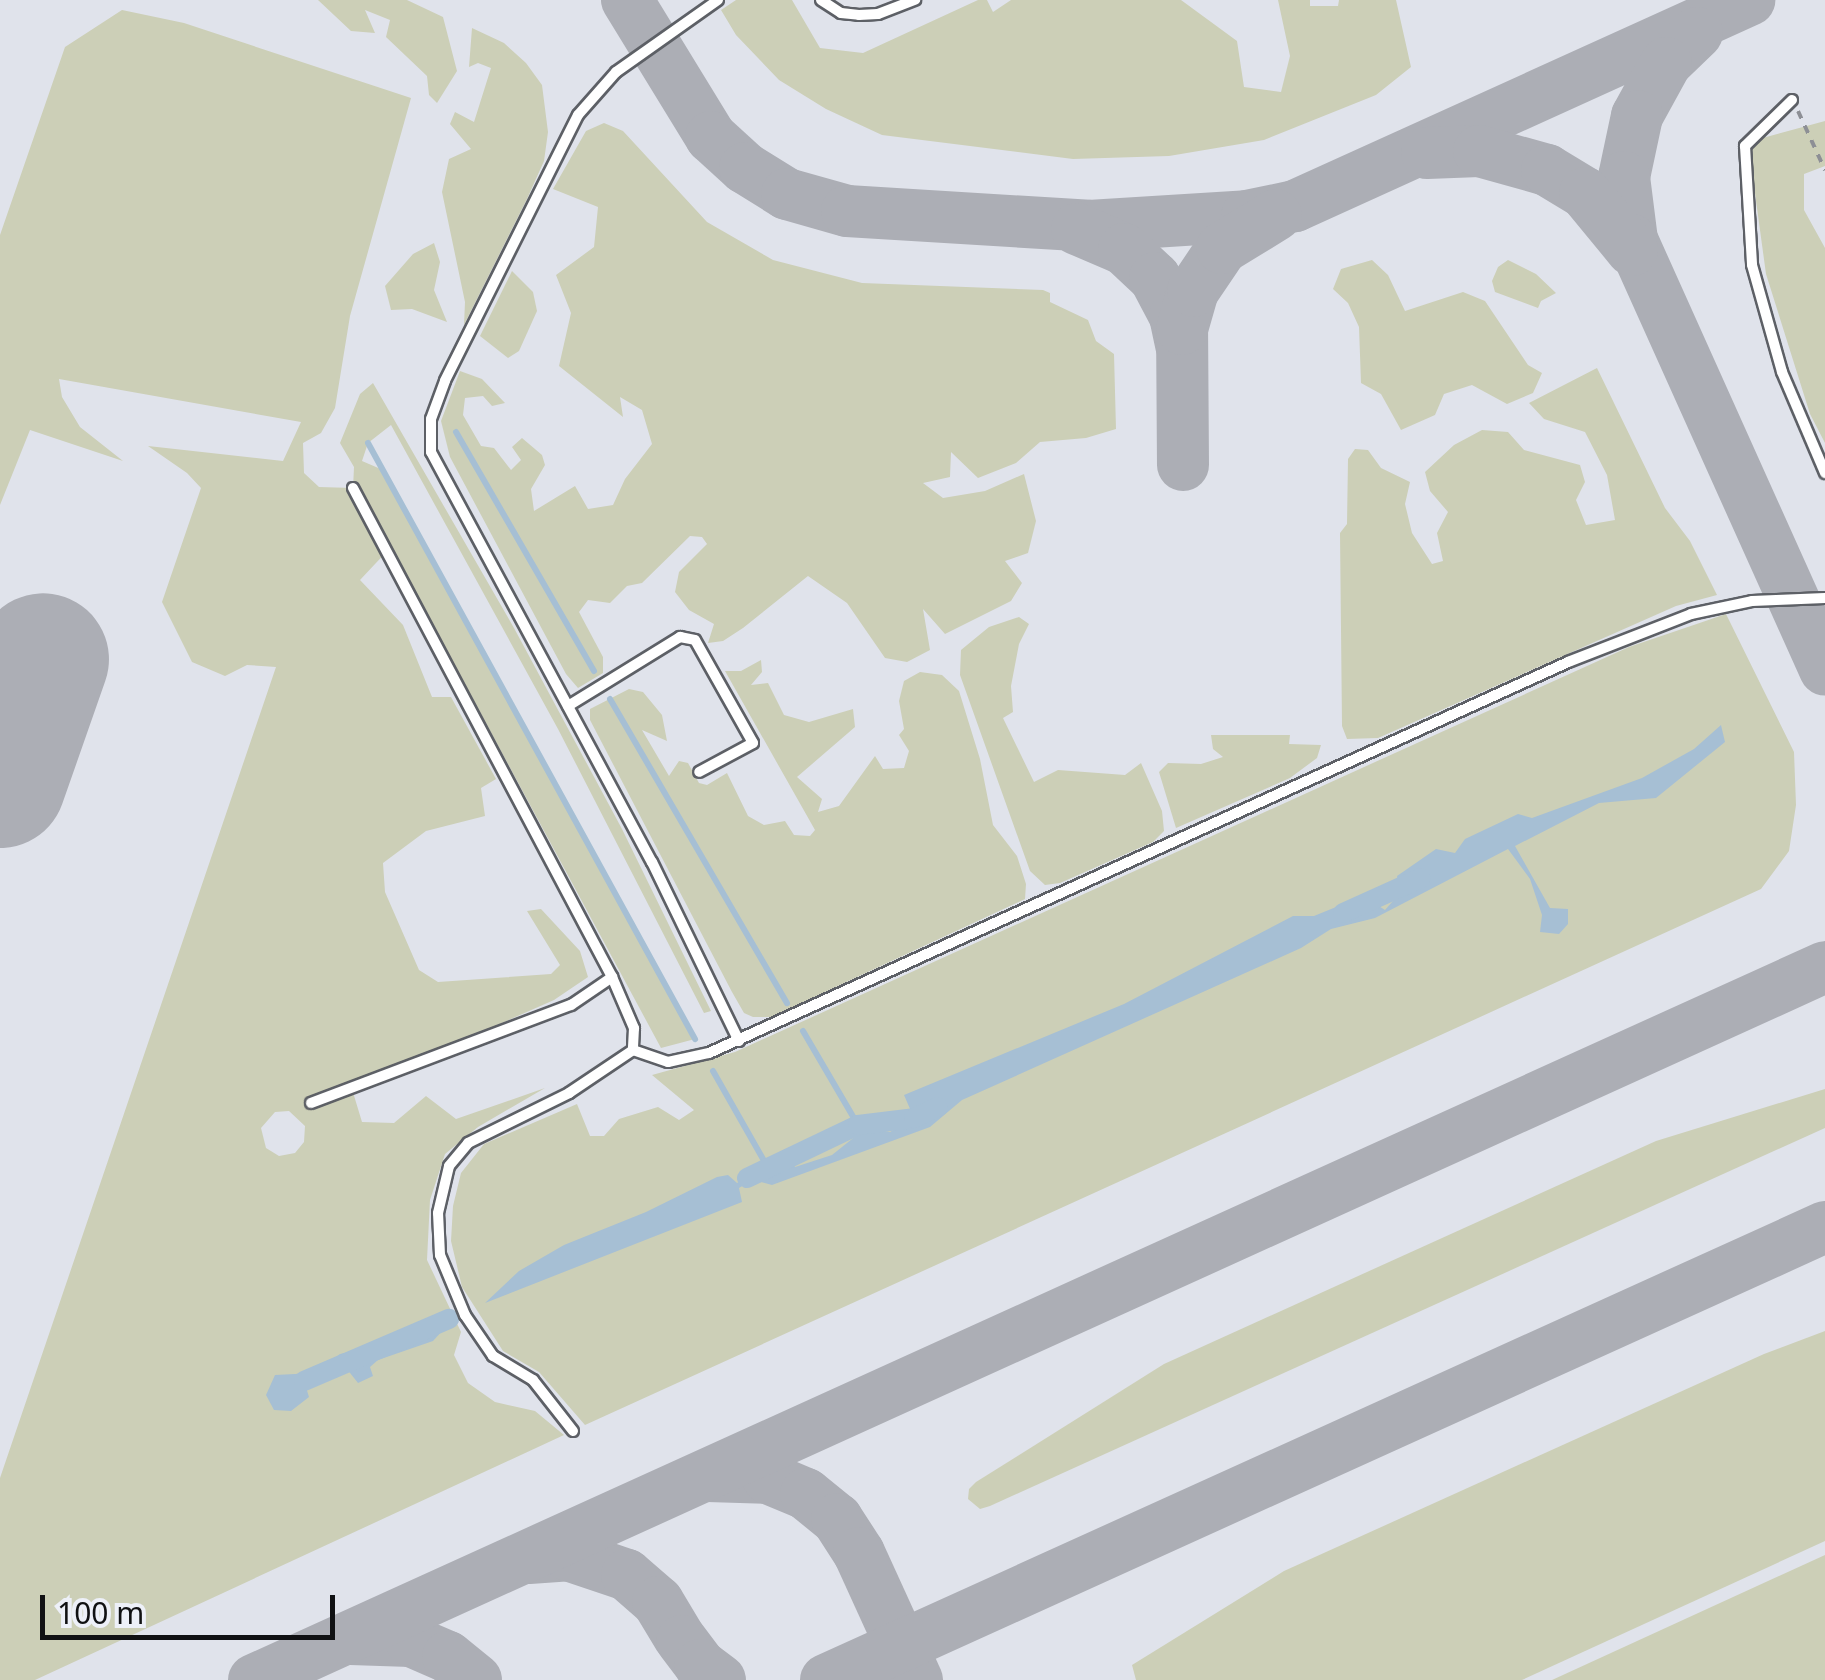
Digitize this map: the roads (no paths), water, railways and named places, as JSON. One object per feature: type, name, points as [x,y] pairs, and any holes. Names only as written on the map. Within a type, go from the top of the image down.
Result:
[{"type":"lane","points":[[718,0],[616,72],[578,114],[444,381],[432,419],[432,452],[652,862],[740,1041]]},
{"type":"lane","points":[[822,0],[840,13],[859,15],[878,14],[914,0]]},
{"type":"lane","points":[[1792,100],[1744,146],[1752,265],[1782,372],[1825,473]]},
{"type":"lane","points":[[353,488],[612,977],[634,1028],[633,1050]]},
{"type":"lane","points":[[633,1050],[668,1062],[710,1053],[740,1041],[1568,662],[1691,614],[1752,601],[1825,598]]},
{"type":"lane","points":[[568,706],[680,637],[694,640],[752,743],[699,772]]},
{"type":"lane","points":[[311,1103],[571,1005],[612,977]]},
{"type":"lane","points":[[573,1431],[534,1380],[493,1356],[465,1315],[440,1255],[438,1213],[449,1166],[468,1143],[569,1093],[633,1050]]},
{"type":"water","points":[[1721,725],[1725,742],[1656,798],[1599,803],[1515,846],[1550,908],[1568,909],[1568,924],[1559,934],[1540,932],[1542,915],[1530,879],[1508,849],[1375,918],[1331,929],[1301,948],[962,1100],[930,1127],[772,1185],[744,1185],[739,1188],[742,1202],[485,1303],[519,1271],[564,1245],[646,1212],[717,1177],[728,1175],[737,1183],[782,1160],[793,1162],[795,1167],[832,1155],[857,1135],[858,1125],[890,1132],[914,1118],[904,1095],[1124,1004],[1293,916],[1314,916],[1363,896],[1385,910],[1400,893],[1397,876],[1436,849],[1455,853],[1465,839],[1518,814],[1532,818],[1642,778],[1694,749]]},
{"type":"water","points":[[440,1322],[444,1329],[433,1341],[378,1360],[370,1367],[373,1376],[358,1383],[339,1359],[304,1381],[309,1397],[291,1411],[274,1410],[266,1395],[275,1375],[315,1373],[340,1354],[401,1342]]},
{"type":"waterway","points":[[456,432],[594,671]]},
{"type":"waterway","points":[[368,443],[695,1039]]},
{"type":"waterway","points":[[610,699],[787,1003]]},
{"type":"waterway","points":[[1343,913],[1421,878]]},
{"type":"waterway","points":[[803,1031],[858,1125]]},
{"type":"waterway","points":[[713,1071],[767,1166]]},
{"type":"waterway","points":[[747,1178],[858,1125],[914,1118],[938,1107]]},
{"type":"waterway","points":[[304,1381],[449,1319]]}]
